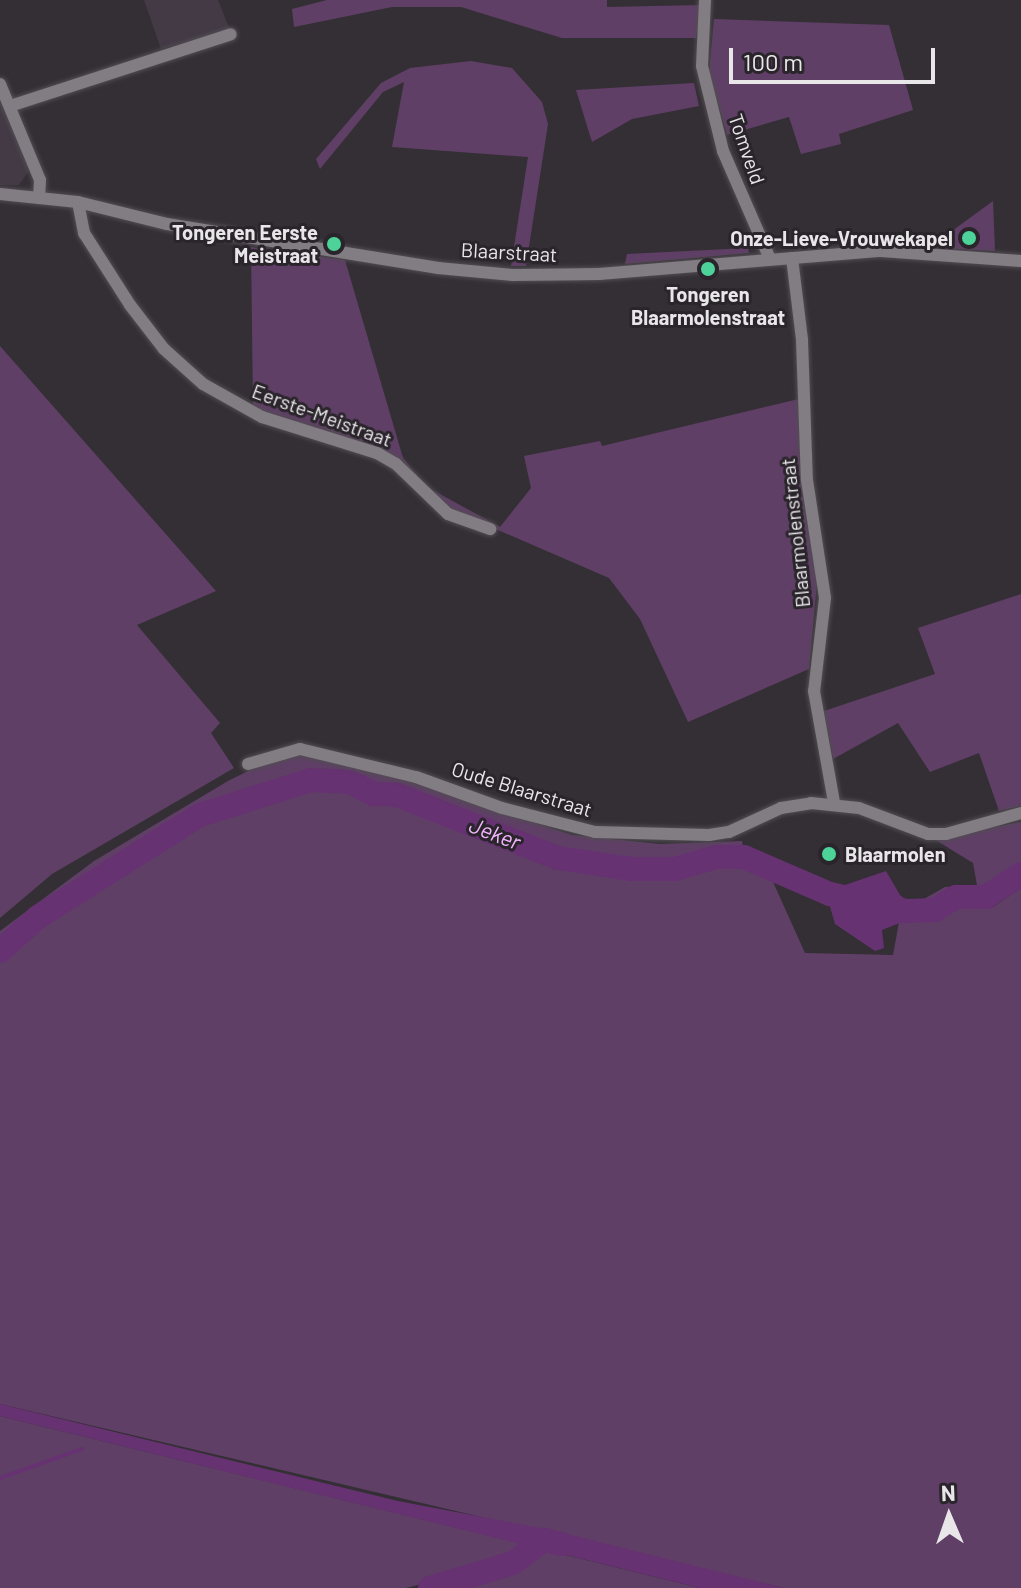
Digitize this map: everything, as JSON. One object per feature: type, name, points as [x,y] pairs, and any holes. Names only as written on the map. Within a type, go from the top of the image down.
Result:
[{"type":"street","name":"Tomveld","points":[[705,0],[702,66],[723,151],[770,259]]},
{"type":"street","points":[[10,106],[231,34]]},
{"type":"street","points":[[0,84],[40,180],[39,198]]},
{"type":"street","name":"Blaarstraat","points":[[0,194],[78,202],[167,224],[513,275],[599,274],[911,251],[1021,261]]},
{"type":"street","name":"Eerste-Meistraat","points":[[78,202],[84,233],[130,305],[164,349],[203,384],[262,417],[377,453],[396,464],[448,514],[490,529]]},
{"type":"street","name":"Blaarmolenstraat","points":[[792,258],[802,340],[807,480],[825,598],[814,691],[834,802]]},
{"type":"street","name":"Oude Blaarstraat","points":[[248,764],[276,753],[313,751],[416,777],[502,808],[595,832],[709,835],[729,832],[781,808],[834,802]]},
{"type":"street","points":[[834,802],[928,834],[946,834],[1021,813]]},
{"type":"shaded area","points":[[144,0],[218,0],[230,30],[161,49]]},
{"type":"shaded area","points":[[327,0],[607,0],[607,7],[701,5],[696,38],[562,38],[461,7],[392,7],[294,27],[292,9]]},
{"type":"shaded area","points":[[714,19],[889,25],[913,110],[839,134],[841,144],[801,154],[789,117],[727,135],[709,72]]},
{"type":"shaded area","points":[[471,61],[512,68],[542,102],[548,124],[526,266],[511,266],[528,157],[392,147],[404,82],[383,92],[320,169],[316,159],[381,83],[410,68]]},
{"type":"shaded area","points":[[694,83],[699,106],[632,119],[592,142],[576,90]]},
{"type":"shaded area","points":[[0,101],[26,156],[28,172],[19,185],[0,185]]},
{"type":"shaded area","points":[[993,201],[995,251],[939,248],[941,239]]},
{"type":"shaded area","points":[[251,247],[345,260],[403,458],[427,487],[500,527],[531,488],[524,456],[600,441],[602,446],[803,398],[818,572],[809,669],[688,722],[640,619],[609,578],[447,508],[397,460],[253,408]]},
{"type":"shaded area","points":[[748,248],[749,253],[625,264],[627,254]]},
{"type":"shaded area","points":[[0,346],[216,591],[137,625],[220,723],[211,733],[234,768],[52,874],[0,918]]},
{"type":"shaded area","points":[[1021,594],[1021,806],[999,811],[979,753],[930,772],[898,723],[833,759],[824,711],[935,674],[918,628]]},
{"type":"shaded area","points":[[304,755],[411,782],[572,835],[660,844],[742,841],[746,866],[773,882],[805,953],[893,955],[899,922],[915,917],[915,908],[910,907],[945,887],[977,885],[973,863],[934,839],[1021,822],[1021,874],[1008,869],[982,888],[993,907],[1021,888],[1021,1588],[784,1588],[0,1404],[0,931],[94,861],[228,781],[260,765]]},
{"type":"shaded area","points":[[751,854],[829,884],[825,901],[747,865]]},
{"type":"shaded area","points":[[886,871],[900,895],[916,907],[915,917],[882,930],[884,948],[875,951],[835,924],[829,903],[833,889]]},
{"type":"shaded area","points":[[0,1404],[398,1501],[551,1530],[784,1588],[700,1588],[0,1416]]},
{"type":"shaded area","points":[[0,1416],[527,1545],[484,1568],[406,1588],[0,1588]]},
{"type":"shaded area","points":[[541,1549],[700,1588],[465,1588],[518,1571]]},
{"type":"waterway","name":"Jeker","points":[[0,951],[38,917],[200,815],[311,780],[350,782],[374,794],[397,795],[558,858],[632,869],[675,869],[716,857],[744,857],[830,894],[906,911],[935,910],[956,897],[986,897],[1021,874]]},
{"type":"waterway","points":[[0,1478],[82,1449]]},
{"type":"waterway","points":[[430,1588],[513,1563],[544,1540],[562,1544]]},
{"type":"place","name":"Onze-Lieve-Vrouwekapel","points":[[969,238]]},
{"type":"place","name":"Tongeren Eerste Meistraat","points":[[334,244]]},
{"type":"place","name":"Tongeren Blaarmolenstraat","points":[[708,269]]},
{"type":"place","name":"Blaarmolen","points":[[829,854]]}]
